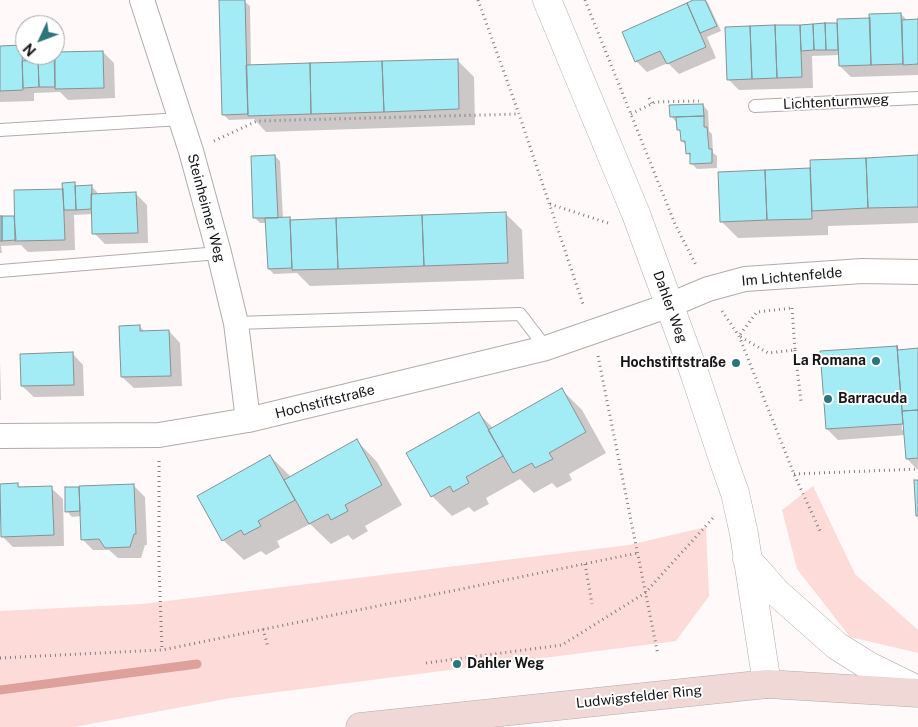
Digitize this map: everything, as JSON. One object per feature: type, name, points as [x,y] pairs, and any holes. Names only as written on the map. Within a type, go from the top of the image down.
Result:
[{"type":"main road","name":"Ludwigsfelder Ring","points":[[360,727],[767,684],[918,691]]},
{"type":"street","name":"Steinheimer Weg","points":[[142,0],[182,119],[219,253],[236,323],[248,420]]},
{"type":"street","name":"Dahler Weg","points":[[547,0],[636,214],[709,414],[734,493],[744,534],[767,684]]},
{"type":"street","name":"Im Lichtenfelde","points":[[670,305],[708,289],[745,279],[862,271],[918,272]]},
{"type":"street","name":"Hochstiftstraße","points":[[0,436],[160,435],[248,420],[546,348],[670,305]]},
{"type":"street","name":"Ludwigsfelder Ring","points":[[747,559],[776,592],[836,646],[869,666],[918,691]]},
{"type":"lane","name":"Lichtenturmweg","points":[[754,106],[918,98]]},
{"type":"lane","points":[[0,130],[182,119]]},
{"type":"lane","points":[[0,270],[219,253]]},
{"type":"lane","points":[[236,323],[520,314],[546,348]]},
{"type":"path","points":[[478,0],[520,114],[593,332],[658,654]]},
{"type":"path","points":[[585,0],[675,224],[708,289],[739,336],[794,474],[821,533]]},
{"type":"path","points":[[649,98],[652,104]]},
{"type":"path","points":[[631,114],[655,102],[700,100]]},
{"type":"path","points":[[211,142],[257,122],[520,114]]},
{"type":"path","points":[[739,336],[757,312],[792,308],[801,401]]},
{"type":"path","points":[[739,336],[768,353],[795,350]]},
{"type":"path","points":[[160,435],[159,566],[162,650]]},
{"type":"path","points":[[794,474],[918,468]]},
{"type":"path","points":[[426,662],[562,645],[645,593],[734,493]]},
{"type":"path","points":[[0,658],[162,650],[638,553]]},
{"type":"path","points":[[585,564],[592,604]]},
{"type":"path","points":[[263,628],[268,647]]},
{"type":"shaded area","points":[[813,486],[855,574],[918,630],[918,653],[850,637],[797,569],[782,510]]},
{"type":"shaded area","points":[[706,527],[709,596],[676,641],[231,698],[74,727],[0,727],[0,611],[142,604],[629,545]]},
{"type":"building","points":[[219,0],[245,0],[248,114],[222,115]]},
{"type":"building","points":[[693,0],[705,0],[717,26],[700,33],[687,3]]},
{"type":"building","points":[[687,3],[706,47],[667,64],[660,51],[635,62],[622,32]]},
{"type":"building","points":[[901,13],[903,64],[871,65],[869,14]]},
{"type":"building","points":[[870,18],[871,65],[839,66],[837,19]]},
{"type":"building","points":[[918,19],[918,64],[903,65],[902,20]]},
{"type":"building","points":[[825,23],[837,23],[838,50],[826,50]]},
{"type":"building","points":[[825,23],[826,50],[814,50],[813,24]]},
{"type":"building","points":[[813,24],[814,50],[801,51],[800,25]]},
{"type":"building","points":[[775,25],[800,25],[802,77],[777,78]]},
{"type":"building","points":[[775,25],[777,78],[752,79],[750,26]]},
{"type":"building","points":[[750,26],[752,79],[727,80],[725,27]]},
{"type":"building","points":[[15,45],[15,65],[22,65],[23,90],[0,91],[0,46]]},
{"type":"building","points":[[103,51],[104,88],[55,89],[55,65],[65,65],[65,52]]},
{"type":"building","points":[[458,59],[459,109],[384,112],[382,61]]},
{"type":"building","points":[[382,61],[384,112],[311,114],[310,63]]},
{"type":"building","points":[[310,63],[311,114],[248,116],[246,65]]},
{"type":"building","points":[[22,65],[38,65],[39,87],[23,88]]},
{"type":"building","points":[[38,65],[54,65],[55,87],[39,87]]},
{"type":"building","points":[[703,104],[704,116],[670,117],[669,105]]},
{"type":"building","points":[[704,116],[704,127],[707,127],[709,149],[712,149],[712,163],[690,164],[690,153],[686,154],[685,141],[681,141],[680,130],[677,130],[676,117]]},
{"type":"building","points":[[275,155],[278,218],[253,218],[251,156]]},
{"type":"building","points":[[918,155],[918,207],[868,208],[866,158]]},
{"type":"building","points":[[866,158],[868,208],[812,211],[810,160]]},
{"type":"building","points":[[810,168],[812,219],[767,220],[765,170]]},
{"type":"building","points":[[765,170],[767,220],[720,222],[718,172]]},
{"type":"building","points":[[75,182],[76,210],[64,210],[62,183]]},
{"type":"building","points":[[92,185],[91,209],[76,210],[75,186]]},
{"type":"building","points":[[63,189],[65,240],[15,241],[14,190]]},
{"type":"building","points":[[136,192],[138,233],[92,234],[91,194]]},
{"type":"building","points":[[506,212],[508,263],[424,266],[422,215]]},
{"type":"building","points":[[422,215],[424,266],[338,269],[336,218]]},
{"type":"building","points":[[0,216],[2,216],[2,241],[0,241]]},
{"type":"building","points":[[2,216],[14,216],[16,240],[2,241]]},
{"type":"building","points":[[290,217],[292,268],[268,269],[265,218]]},
{"type":"building","points":[[336,218],[338,269],[292,270],[290,220]]},
{"type":"building","points":[[140,325],[140,331],[169,330],[171,376],[121,377],[119,326]]},
{"type":"building","points":[[897,346],[903,424],[826,429],[820,351]]},
{"type":"building","points":[[897,346],[898,350],[918,348],[918,410],[902,411]]},
{"type":"building","points":[[73,352],[74,385],[21,386],[20,354]]},
{"type":"building","points":[[562,388],[586,432],[549,453],[553,459],[535,468],[532,463],[513,473],[488,430]]},
{"type":"building","points":[[918,410],[918,458],[906,459],[902,411]]},
{"type":"building","points":[[479,412],[503,456],[466,477],[469,483],[453,492],[450,486],[431,497],[406,453]]},
{"type":"building","points":[[357,439],[382,485],[345,505],[348,511],[331,520],[328,514],[309,524],[284,480]]},
{"type":"building","points":[[270,455],[295,500],[258,521],[261,526],[244,535],[241,530],[222,541],[197,496]]},
{"type":"building","points":[[914,480],[918,480],[918,516],[916,516]]},
{"type":"building","points":[[18,483],[18,487],[52,486],[54,535],[1,537],[0,484]]},
{"type":"building","points":[[134,484],[136,534],[134,534],[130,547],[105,548],[99,539],[81,540],[79,486]]},
{"type":"building","points":[[65,487],[79,487],[80,511],[65,512]]},
{"type":"waterway","points":[[0,690],[197,664]]},
{"type":"place","name":"La Romana","points":[[876,361]]},
{"type":"place","name":"Hochstiftstraße","points":[[736,363]]},
{"type":"place","name":"Barracuda","points":[[828,399]]},
{"type":"place","name":"Dahler Weg","points":[[457,664]]}]
